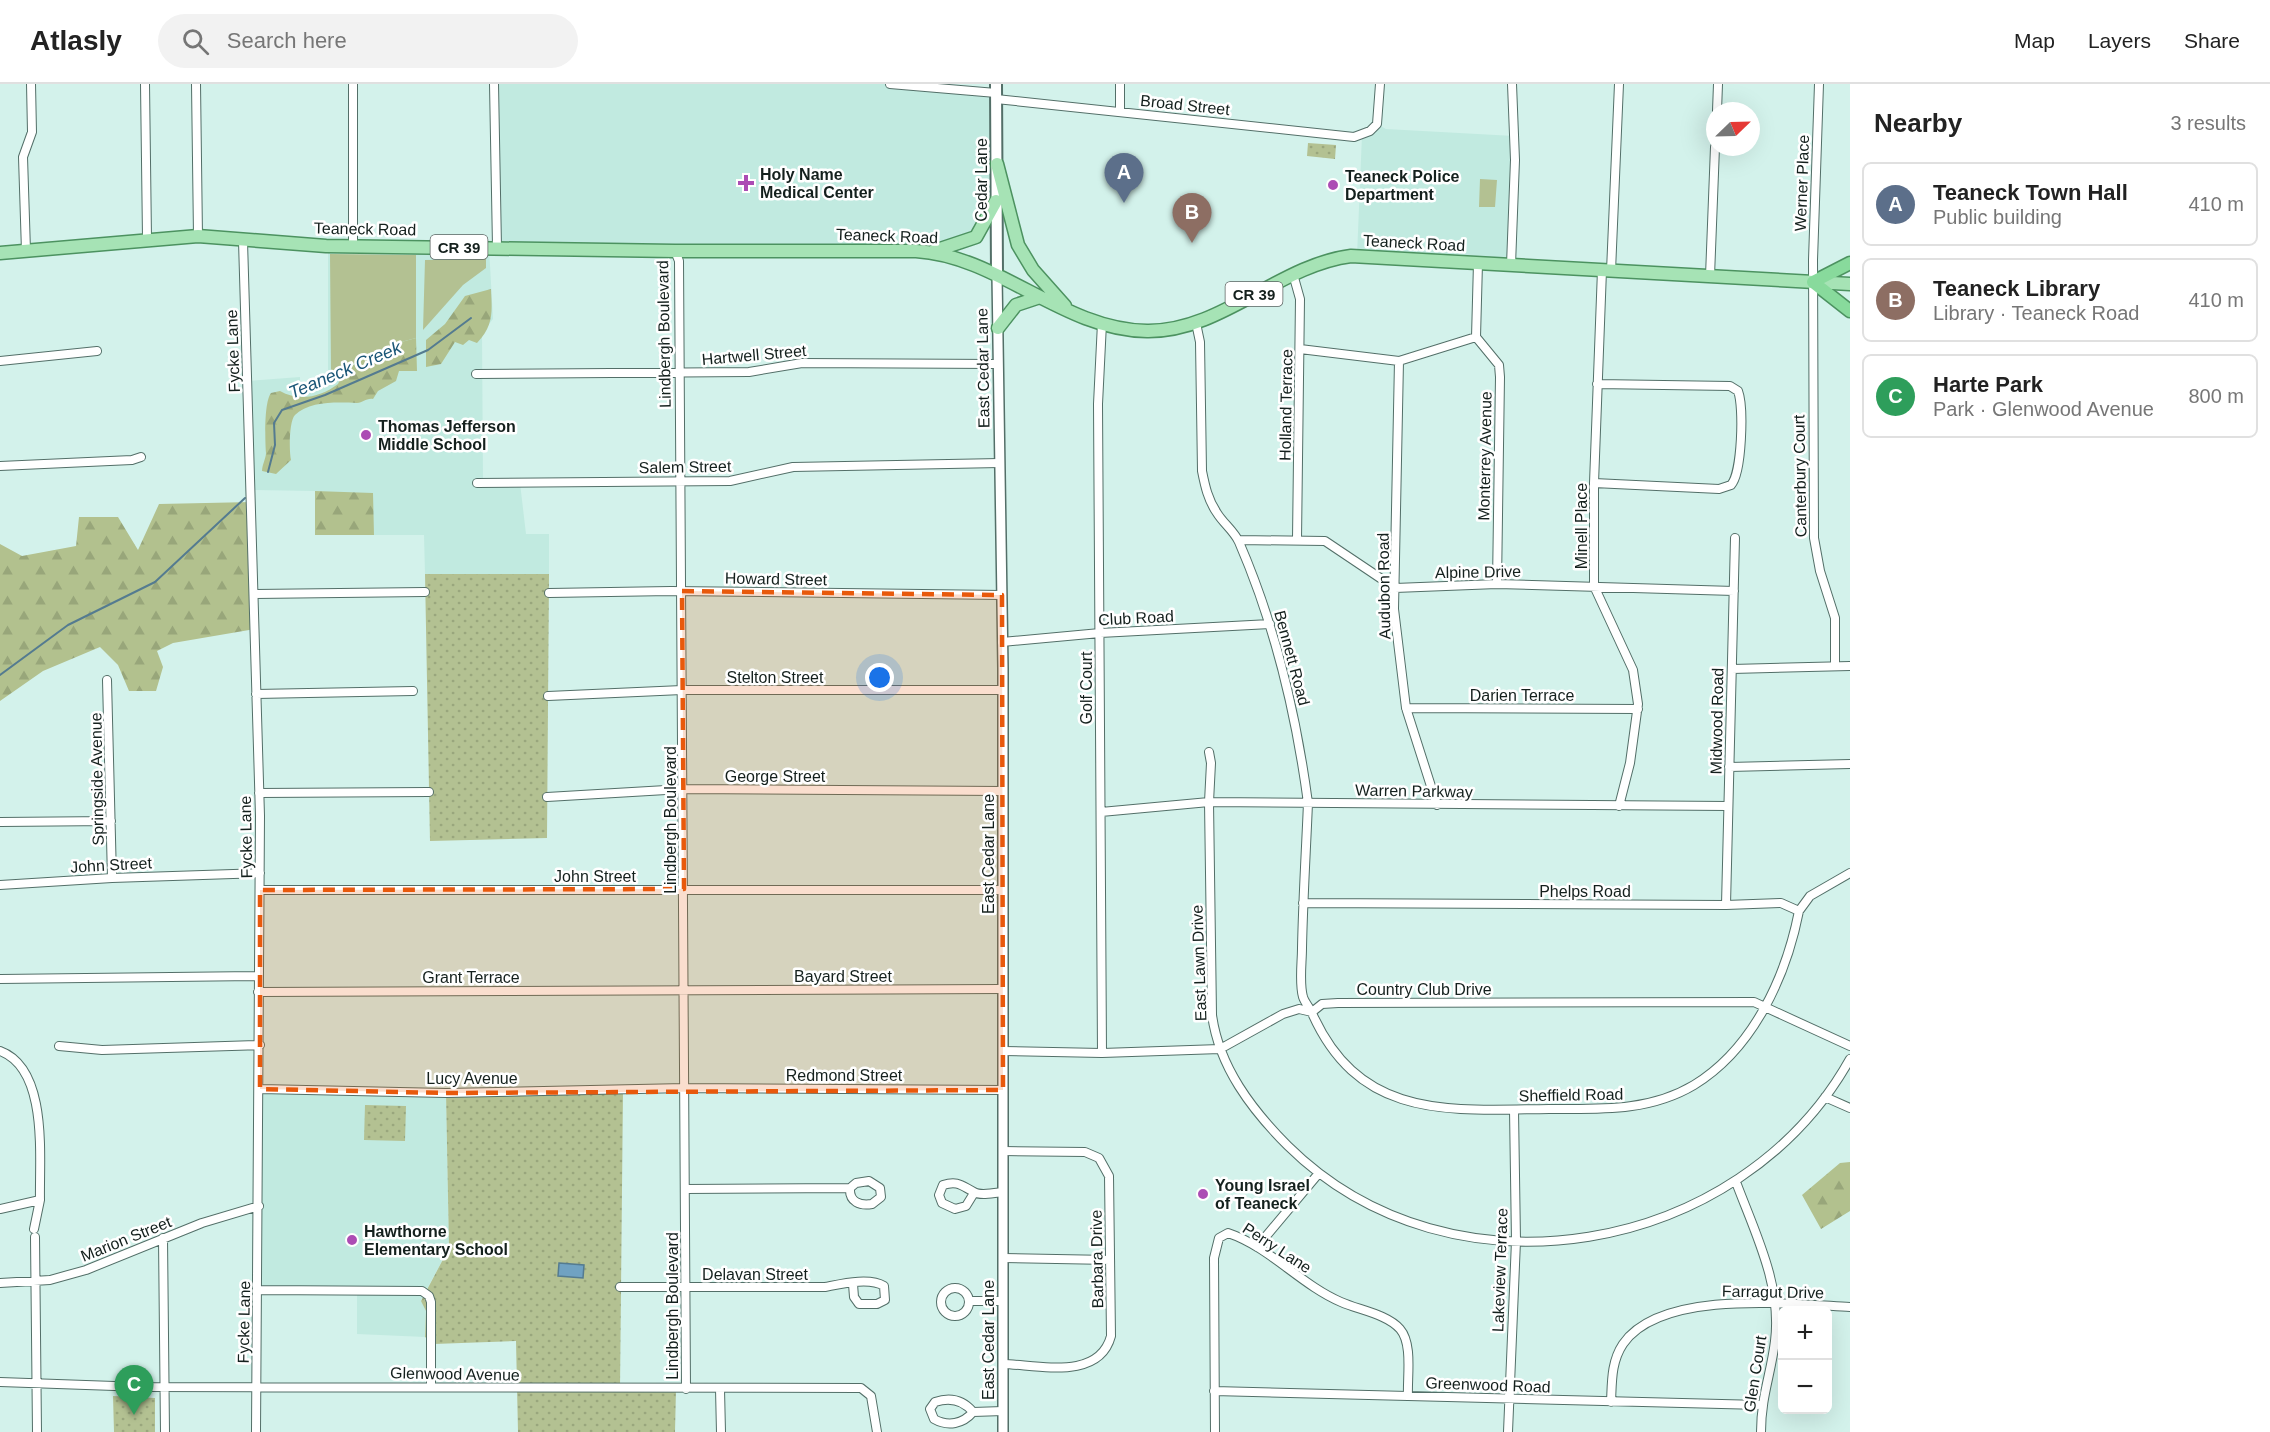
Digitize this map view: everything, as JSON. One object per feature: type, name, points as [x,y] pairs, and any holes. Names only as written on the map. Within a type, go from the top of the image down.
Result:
[{"type":"highway","points":[[1850,263],[1813,282],[1850,311]]},
{"type":"main road","name":"Cedar Lane","points":[[996,92],[997,275]]},
{"type":"main road","points":[[996,164],[1018,246],[1033,270],[1068,309]]},
{"type":"main road","points":[[931,252],[976,237],[996,201]]},
{"type":"main road","name":"Teaneck Road","points":[[0,253],[147,238],[198,236],[243,241],[353,246],[675,251],[854,249],[931,252],[957,258],[1102,323],[1147,331],[1172,329],[1196,323],[1325,260],[1352,256],[1850,284]]},
{"type":"main road","points":[[998,328],[1018,304],[1040,297]]},
{"type":"street","points":[[26,251],[23,157],[32,132],[31,84]]},
{"type":"street","points":[[145,84],[147,238]]},
{"type":"street","points":[[196,84],[198,236]]},
{"type":"street","points":[[353,84],[353,246]]},
{"type":"street","points":[[494,84],[497,247]]},
{"type":"street","name":"Broad Street","points":[[890,84],[996,92],[1120,112],[1347,136],[1362,135],[1371,130],[1379,118],[1380,84]]},
{"type":"street","points":[[1120,84],[1120,112]]},
{"type":"street","points":[[1511,265],[1515,160],[1512,84]]},
{"type":"street","name":"Minell Place","points":[[1619,84],[1597,384],[1594,483],[1594,586],[1633,670],[1638,709],[1630,763],[1619,806]]},
{"type":"street","points":[[1717,102],[1718,84]]},
{"type":"street","name":"Werner Place","points":[[1813,282],[1819,84]]},
{"type":"street","points":[[1710,276],[1715,156]]},
{"type":"street","name":"Fycke Lane","points":[[243,241],[255,594],[260,873],[256,1432]]},
{"type":"street","name":"Lindbergh Boulevard","points":[[675,251],[679,261],[686,1389]]},
{"type":"street","points":[[1300,349],[1400,360],[1476,337],[1478,263]]},
{"type":"street","name":"Holland Terrace","points":[[1293,274],[1300,290],[1298,538]]},
{"type":"street","name":"East Cedar Lane","points":[[997,275],[1003,690],[1003,1432]]},
{"type":"street","name":"Canterbury Court","points":[[1813,282],[1814,538],[1820,571],[1835,618],[1835,666]]},
{"type":"street","name":"Golf Court","points":[[1102,323],[1098,396],[1102,1053]]},
{"type":"street","name":"Bennett Road","points":[[1196,323],[1200,342],[1202,471],[1209,500],[1238,540],[1270,624],[1289,693],[1308,802],[1302,984],[1304,998],[1312,1012]]},
{"type":"street","name":"Monterrey Avenue","points":[[1476,337],[1499,365],[1497,584]]},
{"type":"street","points":[[0,361],[97,351]]},
{"type":"street","name":"Audubon Road","points":[[1400,360],[1394,609],[1406,708],[1437,805]]},
{"type":"street","name":"Hartwell Street","points":[[476,374],[749,372],[802,363],[998,364]]},
{"type":"street","points":[[1594,483],[1719,489],[1731,486],[1738,476],[1742,406],[1738,391],[1730,386],[1597,384]]},
{"type":"street","points":[[0,466],[132,460],[141,456]]},
{"type":"street","name":"Salem Street","points":[[477,483],[730,481],[793,467],[1000,463]]},
{"type":"street","name":"Midwood Road","points":[[1726,905],[1735,538]]},
{"type":"street","points":[[1238,540],[1315,539],[1334,545],[1395,588]]},
{"type":"street","name":"Alpine Drive","points":[[1395,588],[1497,584],[1734,591]]},
{"type":"street","name":"Howard Street","points":[[549,593],[682,591],[1002,595]]},
{"type":"street","points":[[255,594],[425,592]]},
{"type":"street","name":"Club Road","points":[[1002,642],[1100,633],[1270,624]]},
{"type":"street","points":[[1732,669],[1850,666]]},
{"type":"street","name":"Springside Avenue","points":[[107,680],[112,878]]},
{"type":"street","name":"Stelton Street","points":[[548,696],[682,690],[1003,690]]},
{"type":"street","points":[[256,694],[413,691]]},
{"type":"street","name":"Darien Terrace","points":[[1406,708],[1638,709]]},
{"type":"street","name":"East Lawn Drive","points":[[1209,752],[1211,763],[1209,802],[1212,1015],[1220,1049],[1232,1074],[1261,1116],[1297,1154],[1319,1173],[1368,1203],[1421,1225],[1472,1236],[1516,1241],[1569,1240],[1618,1232],[1672,1216],[1736,1182],[1785,1143],[1825,1097],[1850,1059]]},
{"type":"street","points":[[1729,767],[1850,764]]},
{"type":"street","name":"George Street","points":[[547,797],[683,789],[1003,791]]},
{"type":"street","points":[[259,793],[429,792]]},
{"type":"street","name":"Warren Parkway","points":[[1101,812],[1209,802],[1728,806]]},
{"type":"street","points":[[0,822],[111,821]]},
{"type":"street","name":"John Street","points":[[0,885],[112,878],[260,873]]},
{"type":"street","points":[[1799,911],[1810,896],[1850,873]]},
{"type":"street","name":"John Street","points":[[260,890],[1003,891]]},
{"type":"street","name":"Phelps Road","points":[[1303,903],[1726,905],[1781,903],[1799,911]]},
{"type":"street","name":"Sheffield Road","points":[[1312,1012],[1324,1040],[1344,1063],[1359,1076],[1394,1097],[1413,1104],[1452,1110],[1619,1109],[1658,1101],[1694,1085],[1723,1062],[1765,1006],[1787,962],[1799,911]]},
{"type":"street","points":[[0,979],[259,976]]},
{"type":"street","name":"Bayard Street","points":[[684,989],[1003,989]]},
{"type":"street","name":"Grant Terrace","points":[[258,992],[684,989]]},
{"type":"street","name":"Country Club Drive","points":[[1003,1051],[1102,1053],[1220,1049],[1283,1014],[1299,1009],[1312,1012],[1322,1004],[1338,1003],[1754,1002],[1850,1046]]},
{"type":"street","points":[[59,1046],[102,1050],[260,1045]]},
{"type":"street","points":[[0,1051],[15,1059],[21,1067],[36,1100],[39,1123],[40,1200],[35,1233],[38,1432]]},
{"type":"street","name":"Lucy Avenue","points":[[260,1089],[446,1093],[685,1088]]},
{"type":"street","name":"Redmond Street","points":[[685,1088],[1003,1090]]},
{"type":"street","points":[[1825,1097],[1850,1108]]},
{"type":"street","name":"Lakeview Terrace","points":[[1508,1432],[1516,1241],[1514,1110]]},
{"type":"street","name":"Barbara Drive","points":[[1003,1151],[1085,1152],[1104,1163],[1109,1176],[1111,1336],[1105,1352],[1099,1359],[1076,1366],[1003,1364]]},
{"type":"street","points":[[1257,1247],[1319,1173]]},
{"type":"street","name":"Glen Court","points":[[1736,1182],[1766,1260],[1774,1304],[1775,1342],[1761,1405],[1761,1432]]},
{"type":"street","points":[[974,1193],[964,1208],[955,1209],[942,1203],[939,1195],[943,1185],[953,1183],[963,1184],[974,1193],[1003,1192]]},
{"type":"street","points":[[686,1189],[850,1188]]},
{"type":"street","points":[[0,1209],[40,1200]]},
{"type":"street","name":"Marion Street","points":[[0,1282],[35,1281],[86,1270],[202,1222],[259,1206]]},
{"type":"street","name":"Perry Lane","points":[[1215,1432],[1214,1258],[1219,1238],[1228,1233],[1257,1247],[1321,1292],[1384,1318],[1399,1328],[1406,1343],[1408,1396]]},
{"type":"street","points":[[163,1238],[165,1432]]},
{"type":"street","points":[[1003,1258],[1110,1260]]},
{"type":"street","name":"Delavan Street","points":[[620,1287],[825,1287],[837,1283],[882,1285],[885,1300],[877,1304],[859,1304],[854,1297],[853,1284]]},
{"type":"street","points":[[258,1290],[422,1291],[429,1296],[431,1302],[430,1387]]},
{"type":"street","points":[[970,1301],[1003,1301]]},
{"type":"street","name":"Farragut Drive","points":[[1611,1402],[1612,1376],[1617,1355],[1627,1339],[1641,1327],[1698,1307],[1742,1302],[1850,1308]]},
{"type":"street","name":"Glenwood Avenue","points":[[0,1382],[166,1387],[861,1388],[871,1396],[877,1432]]},
{"type":"street","points":[[720,1389],[721,1432]]},
{"type":"street","name":"Greenwood Road","points":[[1214,1391],[1761,1405]]},
{"type":"street","points":[[973,1412],[963,1402],[950,1400],[935,1402],[930,1409],[934,1419],[946,1423],[960,1423],[973,1412],[1003,1411]]},
{"type":"highlighted area","points":[[682,591],[1002,595],[1003,1090],[446,1093],[260,1089],[260,890],[684,889]]},
{"type":"shaded area","name":"Holy Name Medical Center","points":[[494,84],[890,84],[996,93],[996,201],[983,227],[931,252],[497,247]]},
{"type":"shaded area","points":[[1377,124],[1386,129],[1514,136],[1511,265],[1357,256],[1362,135]]},
{"type":"shaded area","name":"Thomas Jefferson Middle School","points":[[328,246],[489,247],[493,319],[482,333],[483,482],[520,483],[526,534],[549,534],[549,574],[425,574],[424,535],[315,535],[315,491],[251,490],[248,381],[300,377],[300,387],[328,386]]},
{"type":"shaded area","points":[[260,1089],[446,1093],[449,1248],[421,1300],[426,1311],[425,1337],[357,1334],[357,1289],[258,1290]]},
{"type":"green space","points":[[1308,143],[1336,145],[1335,159],[1307,156]]},
{"type":"green space","points":[[1480,179],[1497,180],[1495,207],[1479,207]]},
{"type":"green space","points":[[330,254],[416,255],[416,338],[390,345],[334,374],[331,373]]},
{"type":"green space","points":[[486,259],[486,268],[463,285],[423,330],[425,260]]},
{"type":"green space","points":[[491,289],[491,318],[483,336],[477,343],[469,340],[463,345],[455,342],[441,364],[426,367],[426,340],[445,324],[465,296]]},
{"type":"green space","points":[[416,338],[417,371],[399,371],[396,381],[378,391],[373,399],[357,403],[324,403],[301,410],[295,415],[292,423],[291,460],[276,474],[262,471],[266,453],[266,413],[271,393],[280,391],[302,397],[317,395],[338,384],[344,370],[390,345]]},
{"type":"green space","points":[[315,491],[373,493],[374,535],[315,535]]},
{"type":"green space","points":[[252,502],[255,629],[173,643],[157,651],[163,667],[156,691],[129,691],[118,665],[100,647],[43,671],[0,701],[0,544],[22,556],[76,546],[79,517],[118,517],[138,550],[159,504]]},
{"type":"green space","points":[[425,574],[549,574],[547,838],[430,841]]},
{"type":"green space","points":[[623,1090],[620,1389],[676,1389],[675,1432],[518,1432],[516,1341],[434,1344],[425,1337],[426,1311],[421,1301],[449,1248],[446,1093]]},
{"type":"green space","points":[[365,1105],[406,1106],[405,1141],[364,1140]]},
{"type":"green space","points":[[1850,1162],[1850,1211],[1821,1229],[1802,1195],[1840,1163]]},
{"type":"green space","points":[[113,1396],[155,1398],[155,1432],[114,1432]]},
{"type":"water","points":[[559,1263],[584,1265],[583,1278],[558,1276]]},
{"type":"waterway","name":"Teaneck Creek","points":[[268,472],[275,445],[274,423],[282,410],[325,395],[428,350],[471,318]]},
{"type":"waterway","name":"Teaneck Creek","points":[[0,675],[68,625],[155,582],[245,498]]},
{"type":"place","name":"Holy Name Medical Center","points":[[746,183]]},
{"type":"place","name":"Teaneck Police Department","points":[[1333,185]]},
{"type":"place","name":"Teaneck Town Hall","points":[[1124,203]]},
{"type":"place","name":"Teaneck Library","points":[[1192,243]]},
{"type":"place","name":"Thomas Jefferson Middle School","points":[[366,435]]},
{"type":"place","name":"Young Israel of Teaneck","points":[[1203,1194]]},
{"type":"place","name":"Hawthorne Elementary School","points":[[352,1240]]},
{"type":"place","name":"Harte Park","points":[[134,1415]]}]
